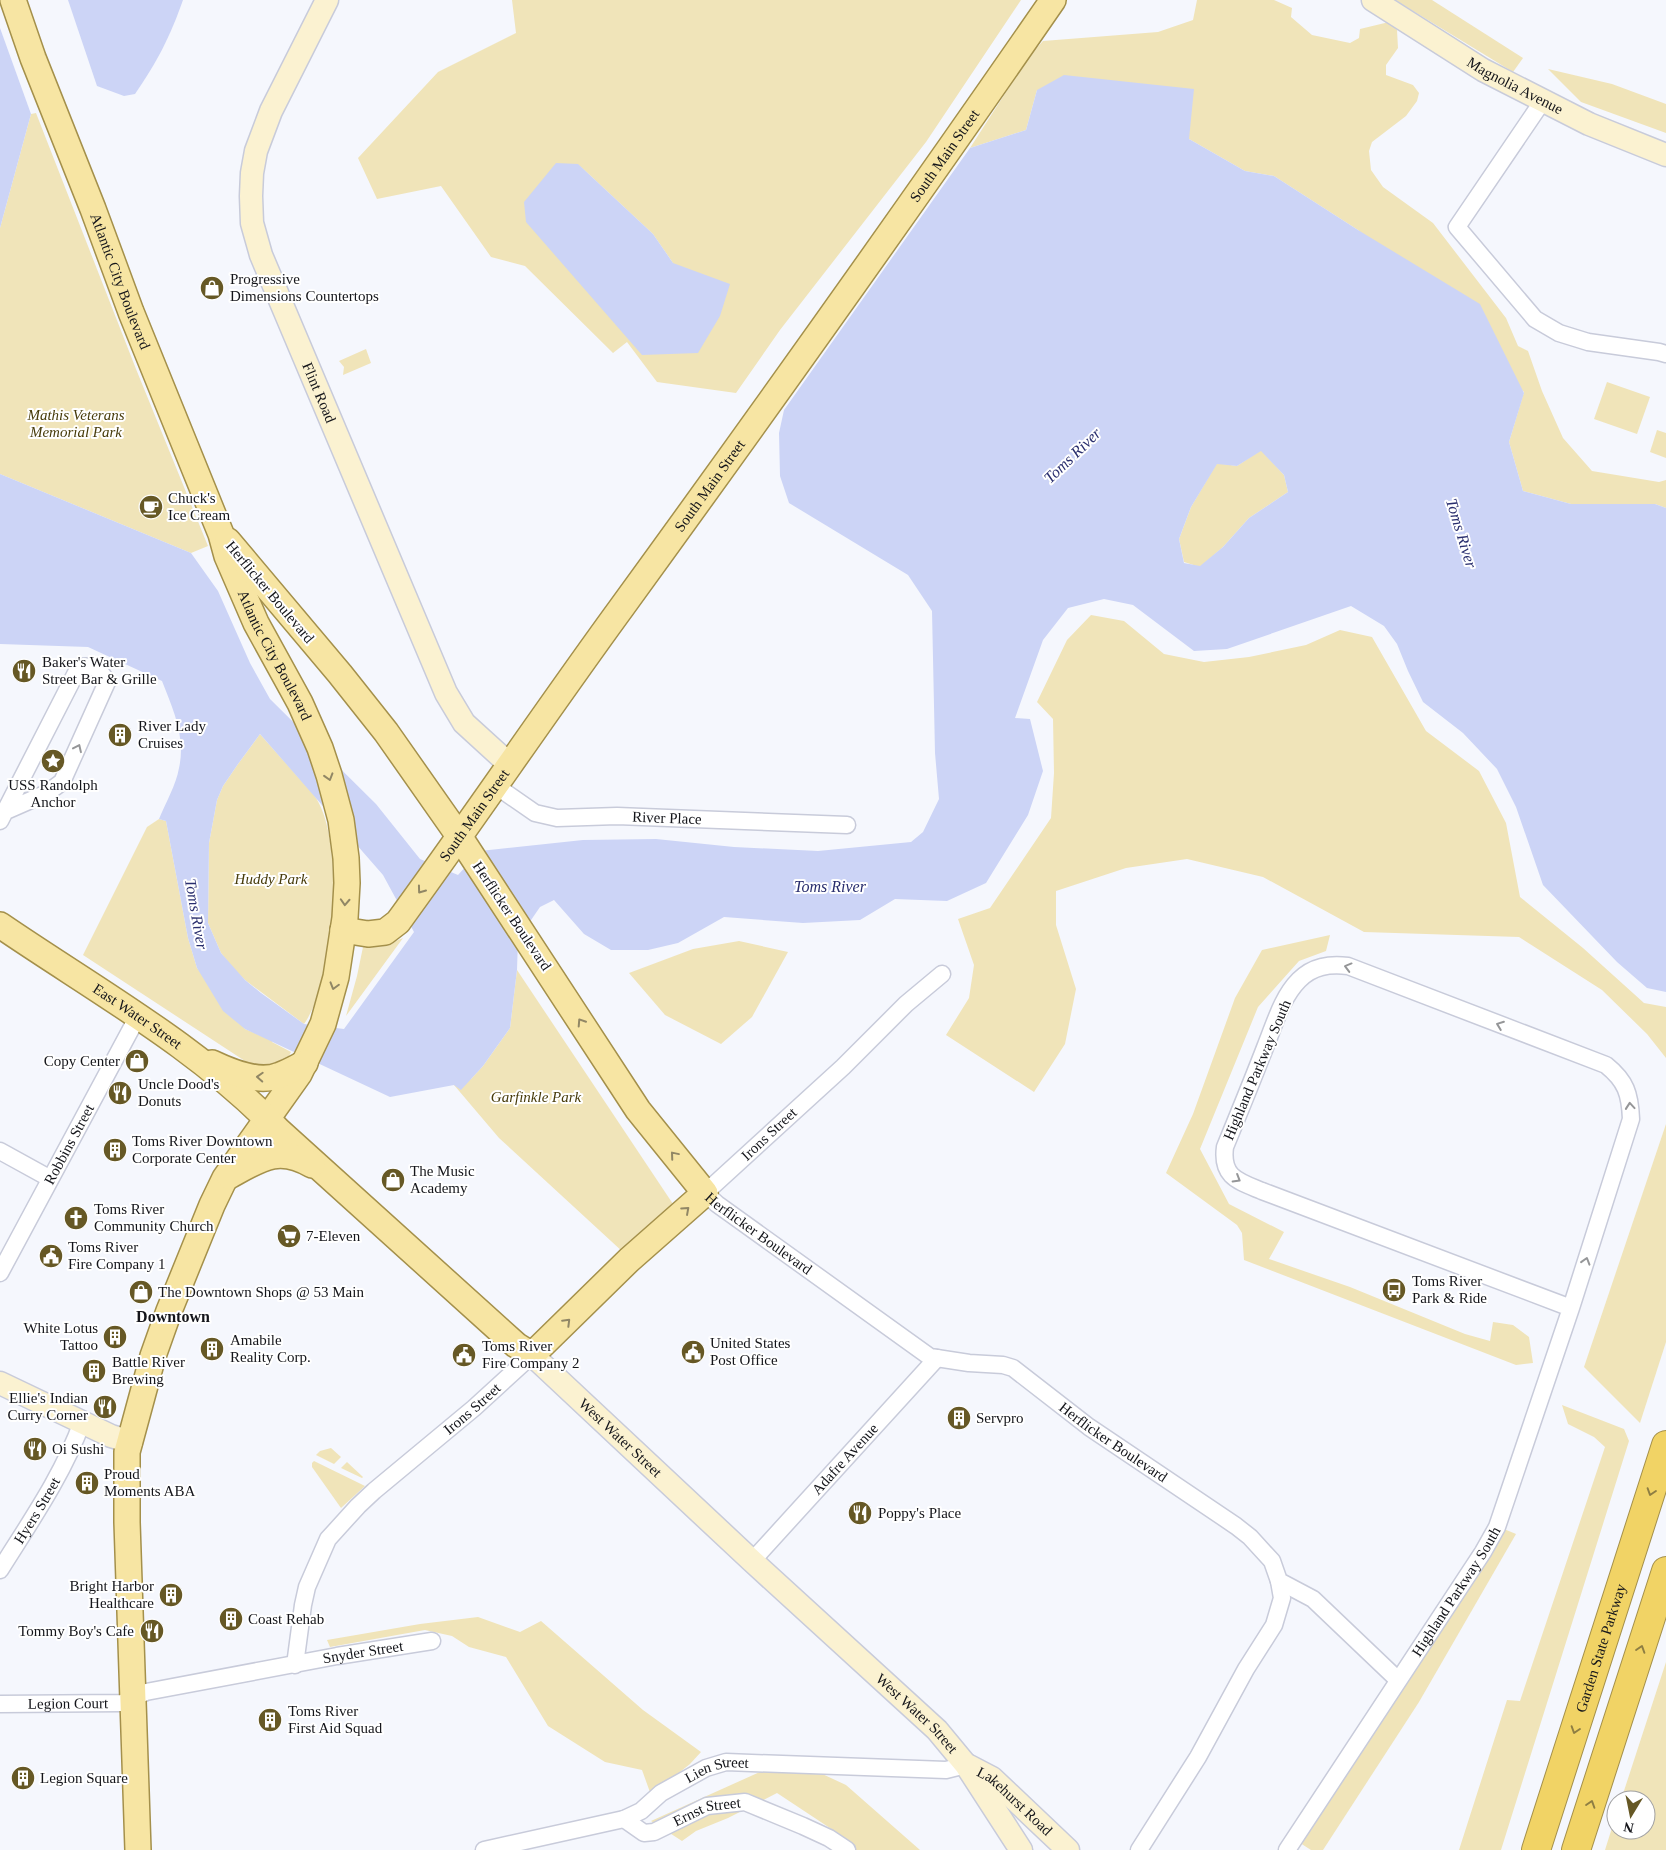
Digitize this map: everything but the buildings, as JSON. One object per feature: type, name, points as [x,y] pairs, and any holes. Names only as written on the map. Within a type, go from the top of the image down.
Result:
[{"type":"highway","name":"Garden State Parkway","points":[[1536,1850],[1666,1445]]},
{"type":"highway","points":[[1576,1850],[1666,1571]]},
{"type":"main road","name":"South Main Street","points":[[343,930],[368,934],[385,932],[398,922],[445,857],[465,845],[496,786],[510,765],[928,181],[1053,0]]},
{"type":"main road","name":"Atlantic City Boulevard","points":[[14,1],[33,58],[96,214],[131,312],[221,534],[227,556],[256,623],[300,703],[313,731],[335,796],[341,820],[346,858],[343,930],[336,977],[323,1024],[305,1063],[225,1178],[212,1206],[169,1311],[153,1356],[127,1452],[127,1522],[138,1850]]},
{"type":"main road","name":"Herflicker Boulevard","points":[[221,534],[242,556],[386,732],[465,845],[638,1110],[704,1193]]},
{"type":"main road","name":"East Water Street","points":[[0,926],[188,1050],[267,1119]]},
{"type":"main road","points":[[188,1050],[216,1065],[242,1075],[261,1078],[279,1076],[305,1063]]},
{"type":"main road","name":"West Water Street","points":[[267,1119],[516,1345],[532,1355]]},
{"type":"main road","points":[[225,1178],[265,1156],[273,1155],[302,1159],[330,1175]]},
{"type":"main road","name":"Irons Street","points":[[532,1355],[629,1260],[704,1193]]},
{"type":"street","name":"Flint Road","points":[[327,0],[271,111],[256,151],[252,173],[252,222],[261,255],[446,693],[464,723],[510,765]]},
{"type":"street","name":"Magnolia Avenue","points":[[1373,0],[1483,70],[1542,102],[1589,124],[1666,155]]},
{"type":"street","points":[[1542,102],[1457,227],[1535,319],[1559,334],[1588,342],[1666,354]]},
{"type":"street","points":[[91,666],[100,670],[108,682],[62,782],[47,793],[3,816],[79,667],[91,666]]},
{"type":"street","name":"River Place","points":[[496,786],[534,812],[557,818],[617,816],[847,825]]},
{"type":"street","name":"Highland Parkway South","points":[[1287,1850],[1301,1832],[1398,1680],[1483,1552],[1497,1527],[1571,1308],[1631,1119],[1628,1093],[1622,1080],[1606,1065],[1348,966],[1335,964],[1314,969],[1298,981],[1282,1006],[1225,1147],[1224,1158],[1230,1175],[1262,1191],[1571,1308]]},
{"type":"street","name":"Irons Street","points":[[704,1193],[843,1067],[906,1004],[942,974]]},
{"type":"street","name":"Robbins Street","points":[[0,1273],[49,1178],[138,1016]]},
{"type":"street","points":[[0,1151],[49,1178]]},
{"type":"street","name":"Herflicker Boulevard","points":[[704,1193],[716,1204],[930,1357],[969,1363],[1003,1365],[1013,1368],[1090,1426],[1250,1537],[1272,1561],[1279,1581]]},
{"type":"street","name":"Irons Street","points":[[295,1665],[307,1587],[328,1539],[358,1506],[474,1408],[532,1355]]},
{"type":"street","name":"West Water Street","points":[[532,1355],[752,1561],[937,1730],[966,1765]]},
{"type":"street","name":"Adafre Avenue","points":[[752,1561],[937,1358]]},
{"type":"street","points":[[0,1382],[111,1436],[131,1442]]},
{"type":"street","name":"Hyers Street","points":[[0,1570],[38,1512],[64,1464],[82,1422]]},
{"type":"street","points":[[1279,1581],[1313,1599],[1398,1680]]},
{"type":"street","points":[[1139,1850],[1198,1757],[1246,1669],[1274,1624],[1282,1598],[1279,1581]]},
{"type":"street","name":"Snyder Street","points":[[295,1665],[337,1656],[432,1641]]},
{"type":"street","points":[[134,1698],[146,1692],[295,1665]]},
{"type":"street","name":"Legion Court","points":[[0,1704],[122,1703],[134,1698]]},
{"type":"street","name":"Lien Street","points":[[484,1850],[624,1819],[642,1811],[661,1793],[706,1768],[726,1762],[946,1770],[966,1765]]},
{"type":"street","name":"Lakehurst Road","points":[[966,1765],[1022,1850]]},
{"type":"street","name":"Lakehurst Road","points":[[966,1765],[992,1778],[1068,1850]]},
{"type":"street","name":"Ernst Street","points":[[624,1819],[644,1833],[654,1832],[707,1806],[745,1802],[830,1838],[847,1850]]},
{"type":"green space","points":[[512,0],[1021,0],[926,142],[780,330],[736,393],[657,382],[627,342],[613,353],[525,266],[491,257],[441,186],[377,199],[358,158],[438,72],[516,33]],"holes":[[[578,164],[653,234],[673,263]]]},
{"type":"green space","points":[[1197,0],[1274,0],[1292,8],[1291,17],[1312,35],[1350,43],[1359,38],[1360,29],[1389,22],[1397,30],[1398,48],[1386,65],[1386,75],[1413,85],[1419,93],[1417,101],[1406,116],[1372,142],[1369,151],[1371,170],[1383,187],[1433,223],[1506,318],[1518,346],[1528,351],[1542,391],[1563,438],[1592,471],[1659,482],[1666,480],[1666,508],[1655,504],[1571,504],[1523,491],[1509,442],[1524,392],[1358,230],[1274,176],[1245,171],[1189,139],[1037,90],[1026,130],[970,148],[1030,55],[1043,41],[1158,32],[1193,20]]},
{"type":"green space","points":[[1395,0],[1432,0],[1523,58],[1513,72]]},
{"type":"green space","points":[[1548,69],[1612,84],[1666,104],[1666,133],[1581,102]]},
{"type":"green space","name":"Mathis Veterans Memorial Park","points":[[36,113],[136,369],[208,546],[191,553],[0,474],[0,228],[31,114]]},
{"type":"green space","points":[[366,349],[371,363],[343,375],[344,367],[339,361]]},
{"type":"green space","points":[[1607,382],[1650,397],[1637,434],[1594,419]]},
{"type":"green space","points":[[1657,430],[1666,433],[1666,458],[1650,452]]},
{"type":"green space","points":[[1261,450],[1284,475],[1288,492],[1249,518],[1223,547],[1200,567],[1184,562],[1179,539],[1191,507],[1217,463],[1237,466]]},
{"type":"green space","points":[[1091,615],[1124,621],[1164,654],[1204,662],[1249,657],[1306,645],[1340,630],[1372,637],[1426,731],[1479,771],[1506,823],[1520,897],[1583,948],[1644,1003],[1666,1007],[1666,1058],[1647,1034],[1602,990],[1519,937],[1364,932],[1263,877],[1187,859],[1126,868],[1056,891],[1056,925],[1076,989],[1065,1044],[1034,1092],[946,1035],[969,998],[974,965],[958,919],[990,908],[1051,818],[1054,773],[1053,719],[1037,702],[1067,640]]},
{"type":"green space","name":"Huddy Park","points":[[260,734],[316,798],[325,819],[331,846],[333,878],[329,945],[323,977],[315,1004],[304,1024],[245,980],[233,968],[221,953],[208,923],[209,843],[217,800],[223,786]]},
{"type":"green space","points":[[159,819],[166,821],[188,938],[197,968],[245,1029],[272,1040],[272,1042],[291,1052],[284,1061],[272,1066],[248,1063],[83,955],[147,827]]},
{"type":"green space","points":[[1330,935],[1326,951],[1299,961],[1258,1007],[1200,1149],[1229,1204],[1284,1232],[1269,1259],[1350,1287],[1465,1334],[1490,1341],[1493,1322],[1513,1325],[1529,1337],[1533,1363],[1516,1365],[1244,1260],[1242,1233],[1237,1225],[1166,1173],[1193,1114],[1235,998],[1262,950]]},
{"type":"green space","points":[[403,938],[346,1016],[363,947],[384,946]]},
{"type":"green space","points":[[739,941],[788,952],[752,1017],[721,1044],[665,1015],[629,973],[693,949]]},
{"type":"green space","name":"Garfinkle Park","points":[[517,970],[673,1204],[624,1253],[499,1138],[454,1085],[471,1079],[483,1066],[510,1028]]},
{"type":"green space","points":[[1666,1124],[1666,1342],[1640,1423],[1584,1367]]},
{"type":"green space","points":[[1562,1405],[1624,1429],[1629,1441],[1501,1850],[1459,1850],[1507,1700],[1520,1701],[1605,1447],[1594,1437],[1568,1424]]},
{"type":"green space","points":[[331,1448],[341,1457],[334,1464],[316,1455],[320,1451]]},
{"type":"green space","points":[[314,1461],[365,1486],[341,1508],[312,1467]]},
{"type":"green space","points":[[347,1462],[363,1477],[362,1478],[341,1468]]},
{"type":"green space","points":[[1504,1529],[1516,1534],[1419,1702],[1323,1850],[1311,1850],[1297,1841]]},
{"type":"green space","points":[[478,1617],[520,1632],[541,1621],[643,1710],[701,1752],[690,1764],[651,1795],[642,1770],[605,1762],[548,1726],[506,1657],[469,1647],[452,1636],[425,1630],[330,1647],[327,1640],[420,1624]]},
{"type":"green space","points":[[1666,1662],[1666,1850],[1605,1850],[1608,1840],[1656,1840],[1656,1790],[1624,1790]]},
{"type":"green space","points":[[762,1771],[818,1772],[846,1785],[920,1850],[856,1850],[848,1840],[777,1793],[728,1818],[696,1831],[682,1841],[651,1821]]},
{"type":"water","points":[[68,0],[183,0],[162,49],[135,94],[124,96],[97,86]]},
{"type":"water","points":[[0,28],[31,114],[0,228]]},
{"type":"water","name":"Toms River","points":[[1064,75],[1194,89],[1189,139],[1245,171],[1274,176],[1358,230],[1480,304],[1524,393],[1509,442],[1523,491],[1571,504],[1655,504],[1666,508],[1666,992],[1647,988],[1617,962],[1543,885],[1516,807],[1497,769],[1463,733],[1423,702],[1397,644],[1384,626],[1351,606],[1227,649],[1194,651],[1133,605],[1104,599],[1068,608],[1043,640],[1015,718],[1030,719],[1043,771],[1028,815],[986,883],[947,901],[895,899],[860,920],[803,923],[724,917],[678,943],[648,950],[611,950],[584,934],[554,900],[540,907],[518,939],[517,970],[510,1028],[483,1066],[461,1090],[454,1085],[390,1097],[245,1029],[223,1011],[197,968],[188,938],[166,821],[159,819],[176,781],[181,757],[180,734],[162,681],[88,647],[0,644],[0,474],[191,553],[218,591],[250,663],[270,699],[376,804],[420,859],[458,875],[480,851],[583,840],[656,839],[734,847],[818,851],[911,842],[923,832],[939,799],[935,753],[932,611],[908,575],[789,503],[780,476],[779,433],[784,410],[970,148],[1026,130],[1037,90]],"holes":[[[1261,451],[1284,475],[1288,492],[1249,518],[1223,547],[1200,566],[1184,563],[1179,539],[1191,507],[1217,464],[1237,466]],[[260,734],[383,875],[414,932],[344,1029],[304,1024],[261,993],[245,980],[221,953],[208,923],[209,843],[217,800],[223,786]]]},
{"type":"water","points":[[556,163],[578,164],[653,234],[673,263],[730,284],[720,316],[698,353],[642,355],[526,222],[524,202]]},
{"type":"place","name":"Progressive Dimensions Countertops","points":[[212,288]]},
{"type":"place","name":"Chuck's Ice Cream","points":[[151,507]]},
{"type":"place","name":"Baker's Water Street Bar & Grille","points":[[24,671]]},
{"type":"place","name":"River Lady Cruises","points":[[120,735]]},
{"type":"place","name":"USS Randolph Anchor","points":[[53,761]]},
{"type":"place","name":"Copy Center","points":[[137,1061]]},
{"type":"place","name":"Uncle Dood's Donuts","points":[[120,1093]]},
{"type":"place","name":"Toms River Downtown Corporate Center","points":[[115,1150]]},
{"type":"place","name":"The Music Academy","points":[[393,1180]]},
{"type":"place","name":"Toms River Community Church","points":[[76,1218]]},
{"type":"place","name":"7-Eleven","points":[[289,1236]]},
{"type":"place","name":"Toms River Fire Company 1","points":[[51,1256]]},
{"type":"place","name":"Toms River Park & Ride","points":[[1394,1290]]},
{"type":"place","name":"The Downtown Shops @ 53 Main","points":[[141,1292]]},
{"type":"place","name":"White Lotus Tattoo","points":[[115,1337]]},
{"type":"place","name":"Amabile Reality Corp.","points":[[212,1349]]},
{"type":"place","name":"United States Post Office","points":[[693,1352]]},
{"type":"place","name":"Toms River Fire Company 2","points":[[464,1355]]},
{"type":"place","name":"Battle River Brewing","points":[[94,1371]]},
{"type":"place","name":"Ellie's Indian Curry Corner","points":[[105,1407]]},
{"type":"place","name":"Servpro","points":[[959,1418]]},
{"type":"place","name":"Oi Sushi","points":[[35,1449]]},
{"type":"place","name":"Proud Moments ABA","points":[[87,1483]]},
{"type":"place","name":"Poppy's Place","points":[[860,1513]]},
{"type":"place","name":"Bright Harbor Healthcare","points":[[171,1595]]},
{"type":"place","name":"Coast Rehab","points":[[231,1619]]},
{"type":"place","name":"Tommy Boy's Cafe","points":[[152,1631]]},
{"type":"place","name":"Toms River First Aid Squad","points":[[270,1720]]},
{"type":"place","name":"Legion Square","points":[[23,1778]]},
{"type":"district","name":"Downtown","points":[[173,1316]]}]
